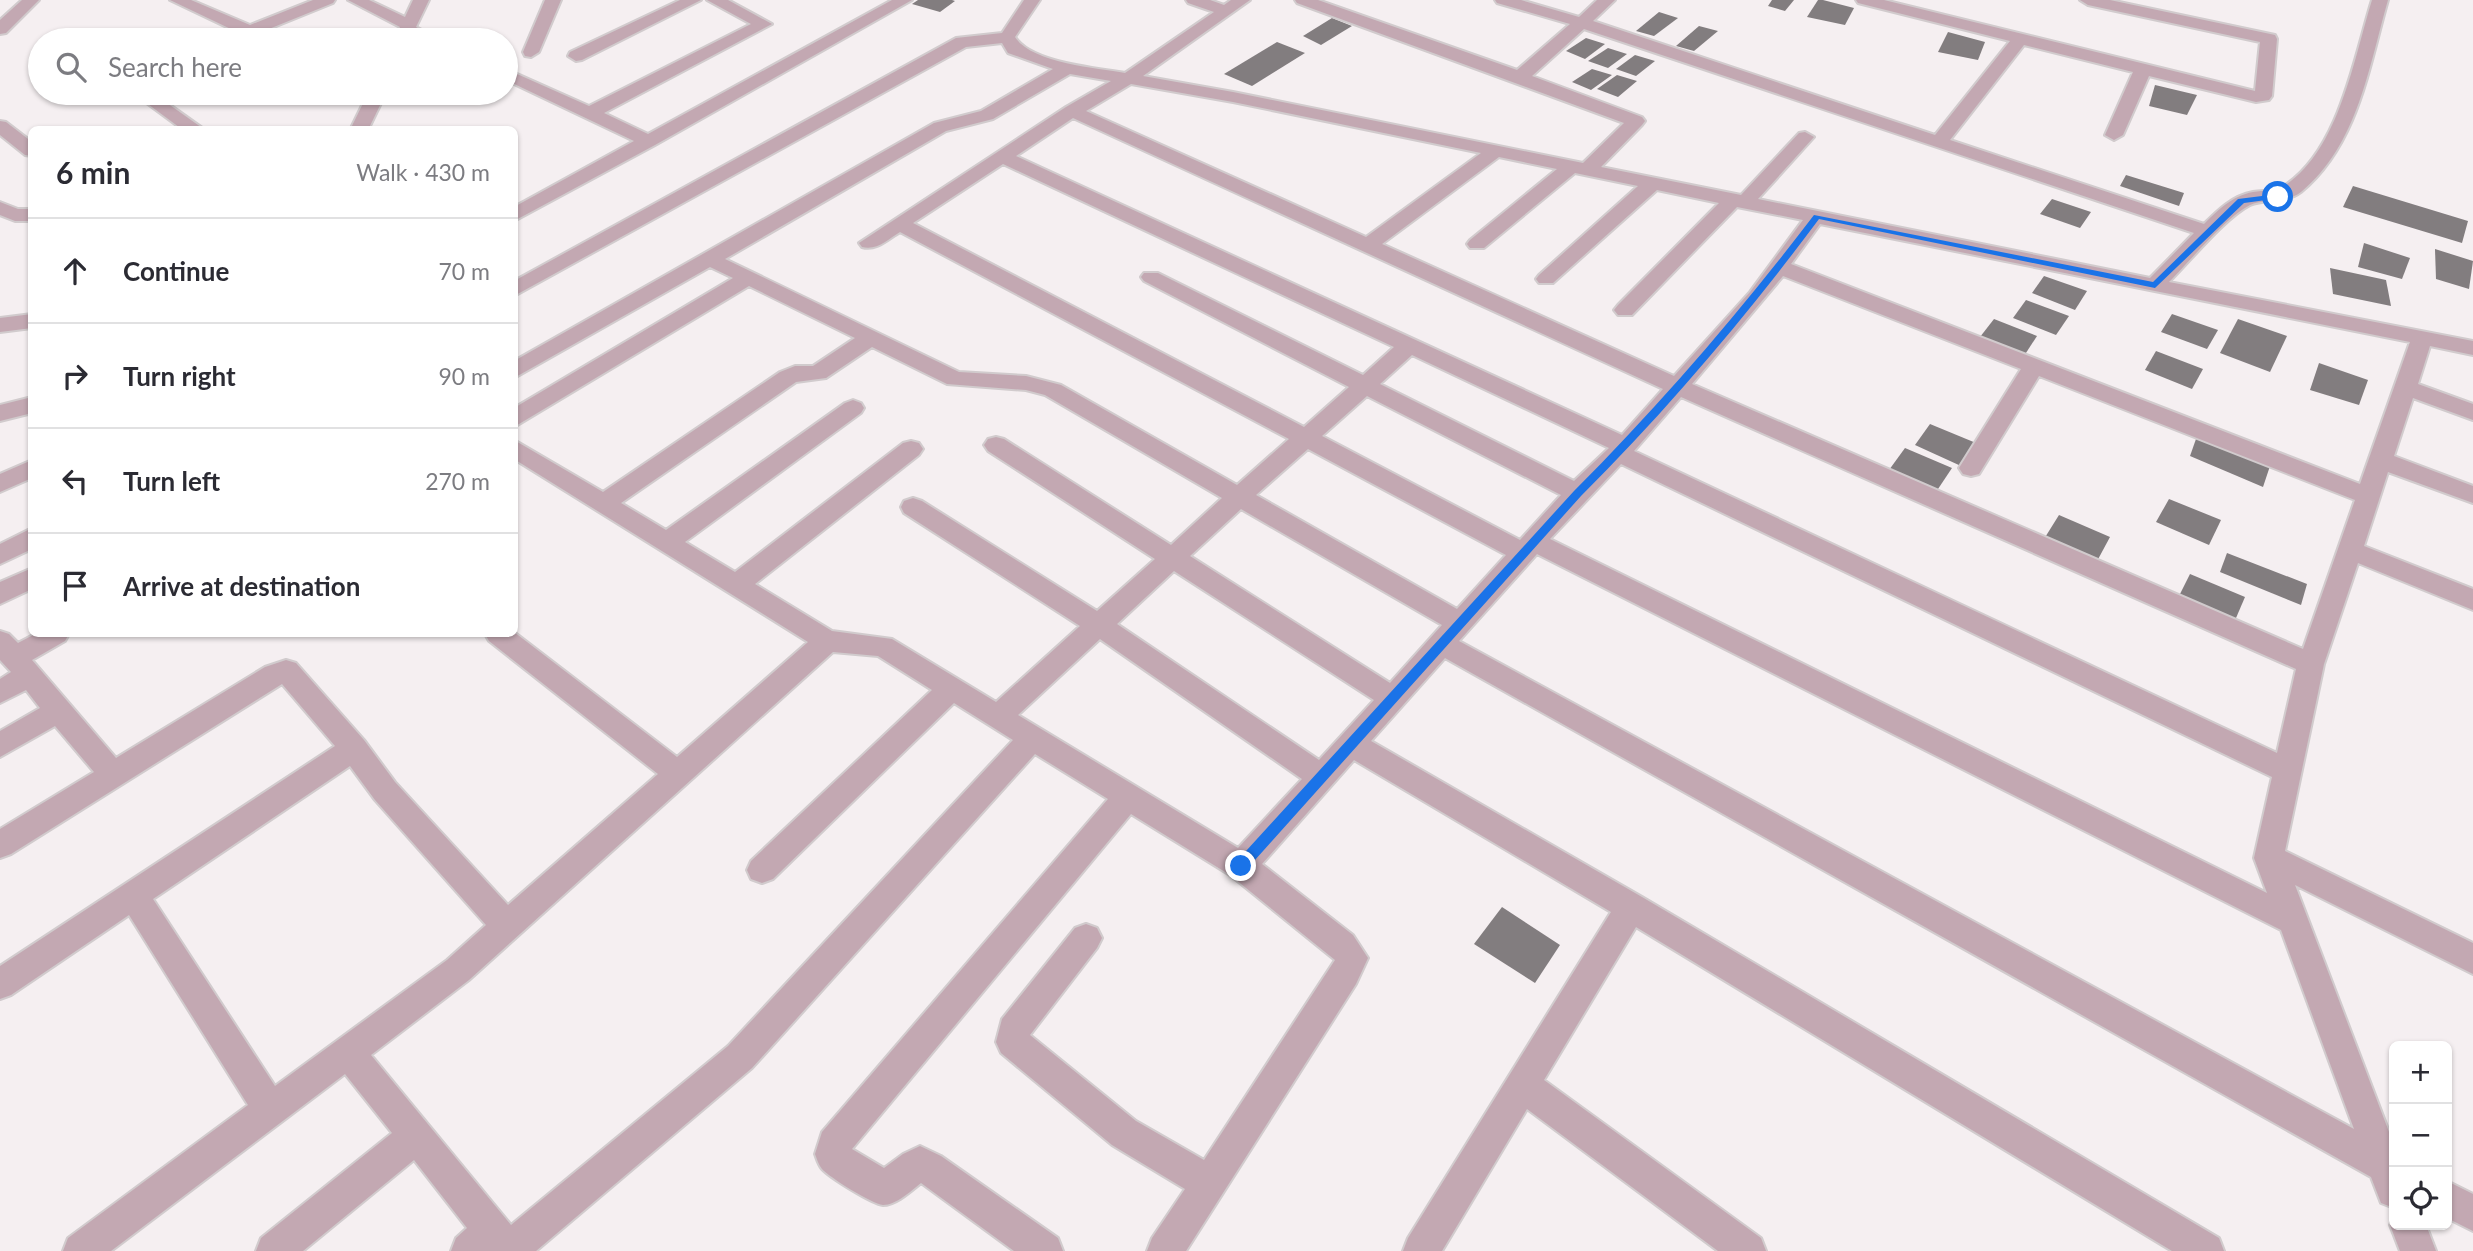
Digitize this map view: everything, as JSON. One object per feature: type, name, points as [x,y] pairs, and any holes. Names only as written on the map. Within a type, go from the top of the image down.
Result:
[{"type":"street","points":[[0,29],[31,0]]},
{"type":"street","points":[[178,0],[244,28]]},
{"type":"street","points":[[258,28],[327,0]]},
{"type":"street","points":[[356,0],[401,28]]},
{"type":"street","points":[[407,28],[421,0]]},
{"type":"street","points":[[531,52],[553,1],[575,0]]},
{"type":"street","points":[[576,56],[693,0]]},
{"type":"street","points":[[590,113],[764,24],[715,0]]},
{"type":"street","points":[[518,213],[904,0]]},
{"type":"street","points":[[518,288],[962,42],[1007,37],[1032,0]]},
{"type":"street","points":[[1194,0],[1226,11]]},
{"type":"street","points":[[869,243],[1072,111],[1129,78],[1242,0]]},
{"type":"street","points":[[1303,0],[1636,121],[1580,167],[1477,244]]},
{"type":"street","points":[[1503,0],[1583,23],[2208,232]]},
{"type":"street","points":[[1520,77],[1607,0]]},
{"type":"street","points":[[1864,0],[2261,98],[2270,42],[2265,38],[2088,0]]},
{"type":"street","points":[[1929,16],[1938,0]]},
{"type":"street","points":[[2155,285],[2241,201],[2278,197],[2295,187],[2333,143],[2347,117],[2380,0]]},
{"type":"street","points":[[1007,37],[1014,49],[1067,68],[1580,167],[2473,348]]},
{"type":"street","points":[[1939,142],[2020,39]]},
{"type":"street","points":[[518,368],[940,127],[987,115],[1067,68]]},
{"type":"street","points":[[2114,135],[2143,69]]},
{"type":"street","points":[[518,80],[649,141]]},
{"type":"street","points":[[160,105],[190,126]]},
{"type":"street","points":[[361,126],[369,105]]},
{"type":"street","points":[[1072,111],[1676,386],[2311,664]]},
{"type":"street","points":[[0,126],[28,148]]},
{"type":"street","points":[[1625,310],[1804,137]]},
{"type":"street","points":[[1368,245],[1496,151]]},
{"type":"street","points":[[1004,157],[1409,346],[2287,771]]},
{"type":"street","points":[[1546,279],[1653,183]]},
{"type":"street","points":[[0,208],[15,215],[28,215]]},
{"type":"street","points":[[1241,866],[1577,494],[1622,449],[1757,296],[1816,216]]},
{"type":"street","points":[[900,224],[1305,439],[2291,920]]},
{"type":"street","points":[[710,259],[955,379],[1026,383],[1053,390],[1240,496],[1451,634],[2389,1174]]},
{"type":"street","points":[[1779,267],[2368,496]]},
{"type":"street","points":[[1151,277],[1577,494]]},
{"type":"street","points":[[518,417],[748,278]]},
{"type":"street","points":[[0,325],[28,322]]},
{"type":"street","points":[[605,502],[788,377],[795,373],[818,373],[870,338]]},
{"type":"street","points":[[2389,1170],[2269,858],[2311,664],[2422,338]]},
{"type":"street","points":[[998,717],[1409,346]]},
{"type":"street","points":[[1971,468],[2034,366]]},
{"type":"street","points":[[2405,387],[2473,412]]},
{"type":"street","points":[[0,413],[13,412],[28,406]]},
{"type":"street","points":[[667,541],[853,408]]},
{"type":"street","points":[[996,445],[1392,698]]},
{"type":"street","points":[[736,585],[911,449]]},
{"type":"street","points":[[521,460],[605,502],[827,641],[883,646],[1241,866],[1342,945],[1352,958],[1345,973],[1165,1251]]},
{"type":"street","points":[[2381,460],[2473,495]]},
{"type":"street","points":[[0,484],[28,470]]},
{"type":"street","points":[[913,507],[1099,625],[1322,777]]},
{"type":"street","points":[[0,555],[28,539]]},
{"type":"street","points":[[2350,550],[2473,600]]},
{"type":"street","points":[[0,594],[28,579]]},
{"type":"street","points":[[0,692],[14,658],[51,637]]},
{"type":"street","points":[[502,637],[678,774]]},
{"type":"street","points":[[81,1251],[458,970],[827,641]]},
{"type":"street","points":[[14,658],[113,775]]},
{"type":"street","points":[[0,845],[286,671],[354,748],[385,791],[507,926]]},
{"type":"street","points":[[762,870],[952,688]]},
{"type":"street","points":[[0,746],[59,710]]},
{"type":"street","points":[[348,1052],[416,1136],[495,1245],[740,1057],[1032,738]]},
{"type":"street","points":[[1352,744],[1631,907],[2206,1251]]},
{"type":"street","points":[[0,984],[354,748]]},
{"type":"street","points":[[1045,1251],[929,1168],[920,1164],[912,1167],[889,1187],[882,1187],[832,1154],[834,1144],[1128,796]]},
{"type":"street","points":[[2269,858],[2473,959]]},
{"type":"street","points":[[133,895],[271,1110]]},
{"type":"street","points":[[1421,1251],[1631,907]]},
{"type":"street","points":[[1086,938],[1014,1030],[1013,1042],[1124,1133],[1209,1183]]},
{"type":"street","points":[[1522,1085],[1748,1251]]},
{"type":"street","points":[[274,1251],[416,1136]]},
{"type":"street","points":[[2452,1202],[2473,1213]]},
{"type":"street","points":[[2409,1230],[2418,1251]]},
{"type":"building","points":[[918,0],[955,1],[940,12],[912,4]]},
{"type":"building","points":[[1772,0],[1794,0],[1785,11],[1768,6]]},
{"type":"building","points":[[1818,0],[1854,8],[1845,25],[1807,17]]},
{"type":"building","points":[[1659,12],[1678,18],[1654,36],[1636,31]]},
{"type":"building","points":[[1332,18],[1352,26],[1321,45],[1303,36]]},
{"type":"building","points":[[1699,26],[1718,31],[1694,51],[1676,46]]},
{"type":"building","points":[[1948,32],[1985,42],[1978,60],[1938,52]]},
{"type":"building","points":[[1586,38],[1605,44],[1585,59],[1566,51]]},
{"type":"building","points":[[1277,42],[1305,53],[1252,86],[1224,74]]},
{"type":"building","points":[[1608,48],[1627,54],[1608,68],[1588,61]]},
{"type":"building","points":[[1635,55],[1655,61],[1636,76],[1616,69]]},
{"type":"building","points":[[1592,69],[1612,75],[1591,90],[1572,82]]},
{"type":"building","points":[[1617,75],[1637,81],[1618,97],[1597,89]]},
{"type":"building","points":[[2155,85],[2197,95],[2187,115],[2149,106]]},
{"type":"building","points":[[2126,175],[2184,193],[2179,206],[2120,186]]},
{"type":"building","points":[[2353,186],[2468,221],[2462,243],[2343,207]]},
{"type":"building","points":[[2052,199],[2091,212],[2080,228],[2040,214]]},
{"type":"building","points":[[2364,243],[2410,258],[2402,279],[2358,267]]},
{"type":"building","points":[[2435,249],[2473,261],[2469,289],[2436,279]]},
{"type":"building","points":[[2330,268],[2386,280],[2391,306],[2333,294]]},
{"type":"building","points":[[2044,276],[2087,291],[2075,310],[2032,293]]},
{"type":"building","points":[[2026,300],[2069,316],[2056,335],[2013,318]]},
{"type":"building","points":[[2172,314],[2218,330],[2207,349],[2161,332]]},
{"type":"building","points":[[1994,319],[2037,336],[2024,356],[1980,337]]},
{"type":"building","points":[[2238,319],[2287,336],[2270,372],[2220,353]]},
{"type":"building","points":[[2156,351],[2203,369],[2192,389],[2145,370]]},
{"type":"building","points":[[2319,363],[2368,380],[2359,405],[2310,390]]},
{"type":"building","points":[[1930,424],[1976,443],[1961,466],[1915,445]]},
{"type":"building","points":[[2196,439],[2270,466],[2263,487],[2190,456]]},
{"type":"building","points":[[1905,448],[1952,468],[1936,492],[1889,470]]},
{"type":"building","points":[[2169,499],[2221,520],[2209,545],[2156,522]]},
{"type":"building","points":[[2059,515],[2110,537],[2096,563],[2044,539]]},
{"type":"building","points":[[2227,553],[2307,584],[2301,605],[2220,572]]},
{"type":"building","points":[[2190,574],[2245,597],[2233,625],[2177,600]]},
{"type":"building","points":[[1502,907],[1560,945],[1535,983],[1474,944]]},
{"type":"route","points":[[1241,866],[1577,494],[1625,446],[1757,296],[1816,216],[2155,285],[2241,201],[2249,198],[2278,197]]}]
